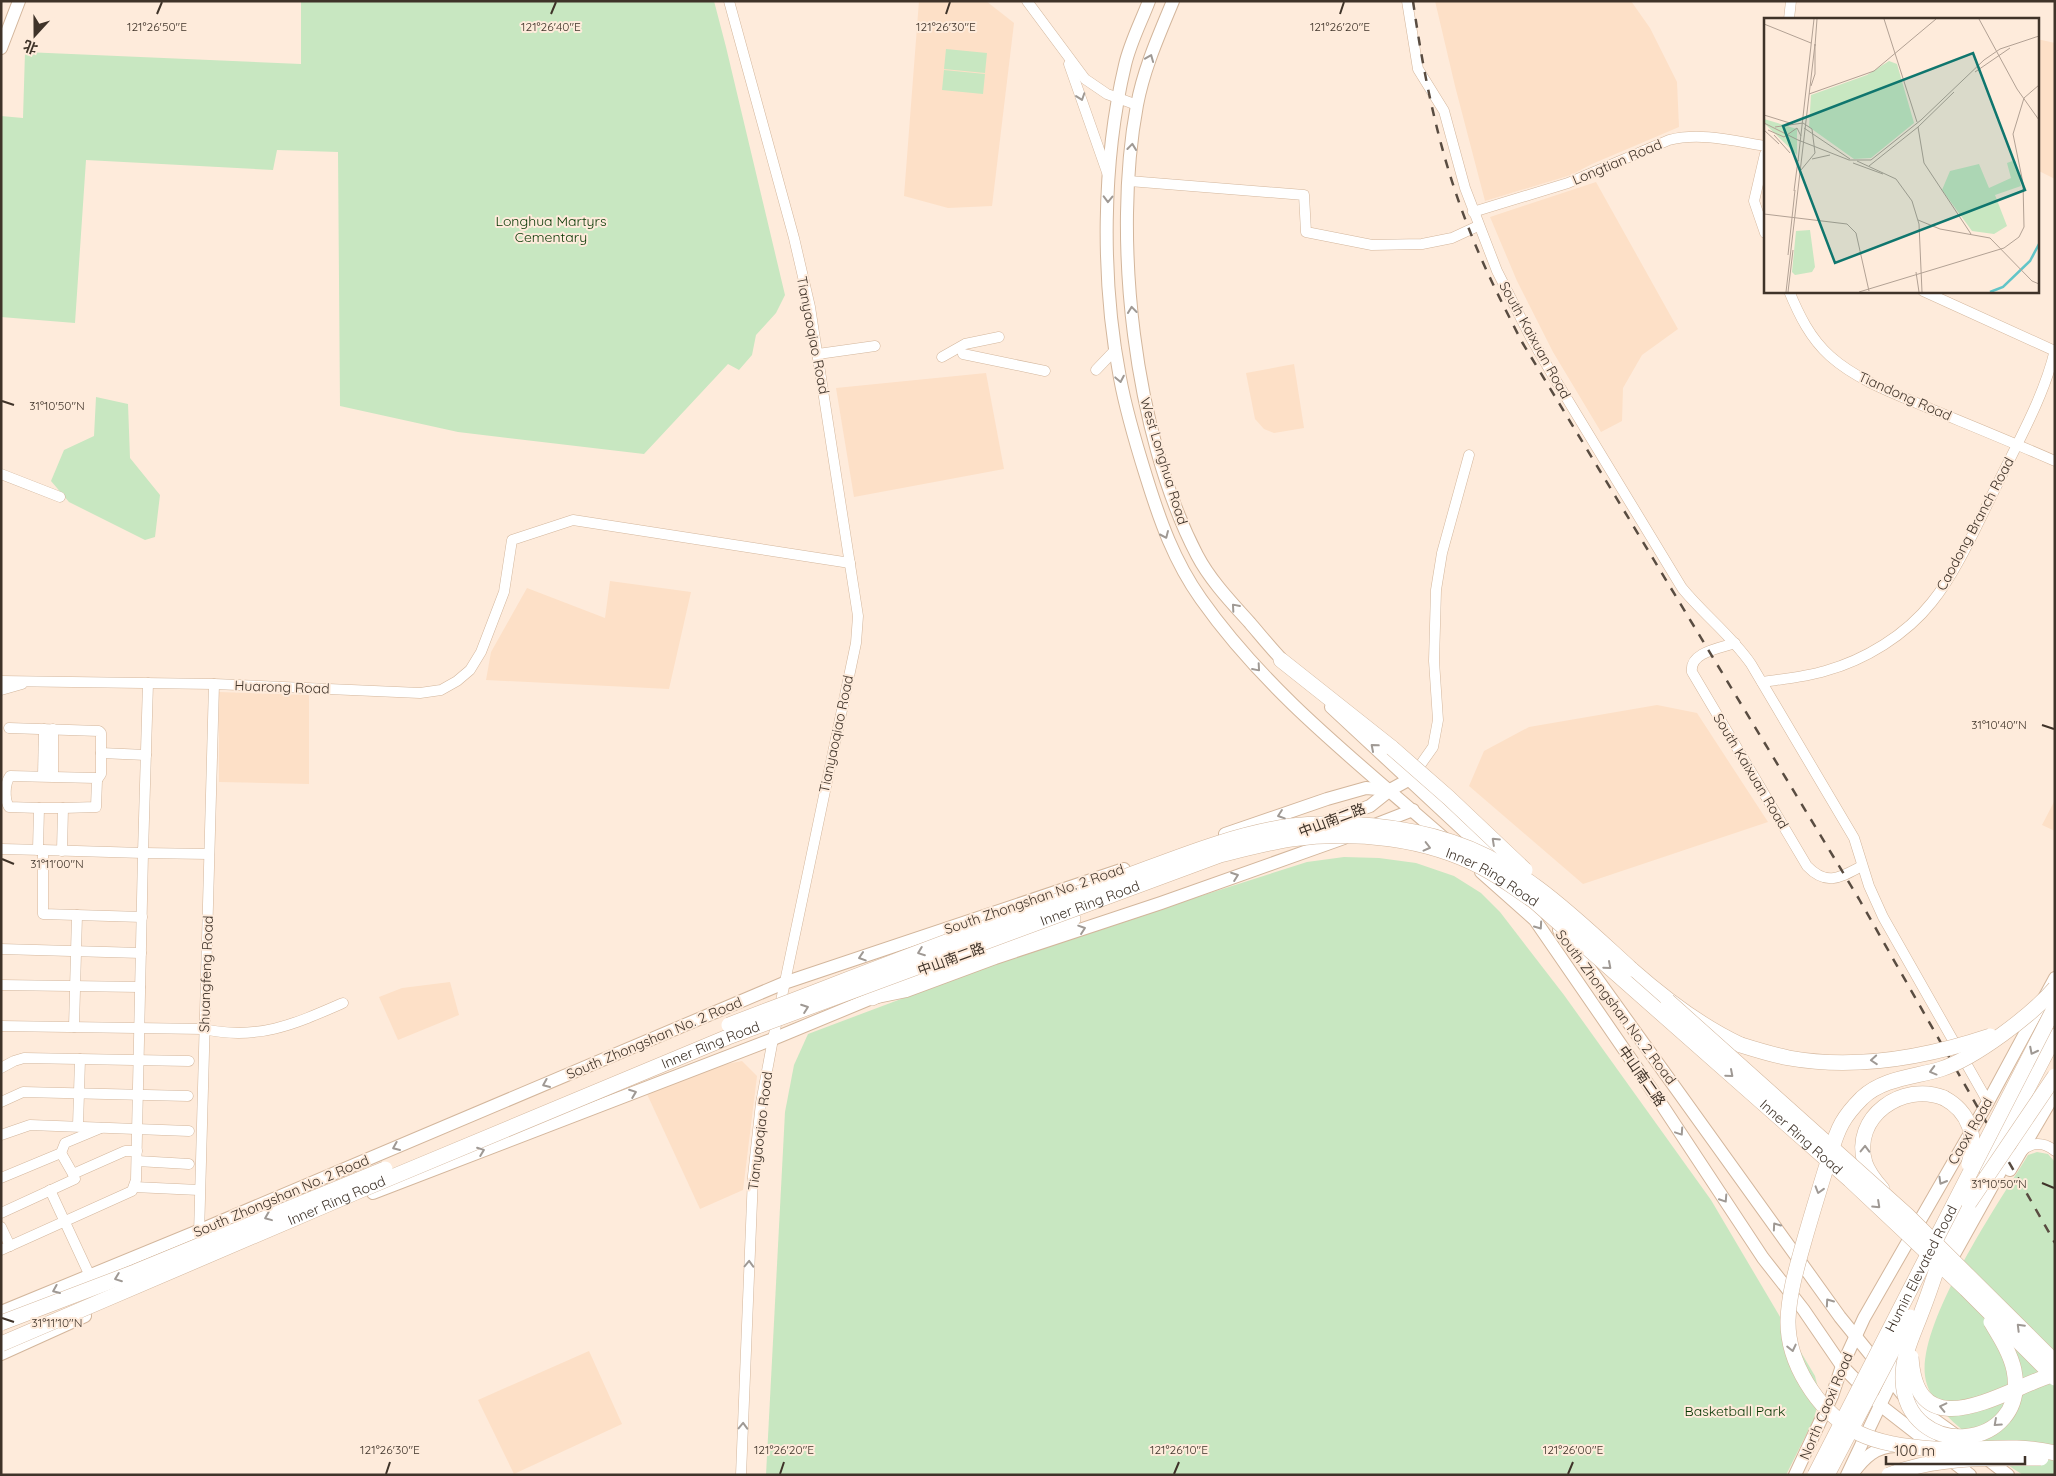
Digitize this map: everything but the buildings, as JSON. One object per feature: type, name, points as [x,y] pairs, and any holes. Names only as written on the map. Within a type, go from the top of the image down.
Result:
[{"type":"highway","points":[[1281,660],[1392,748],[1449,798],[1567,912]]},
{"type":"highway","name":"Inner Ring Road","points":[[1,1323],[134,1272],[739,1022],[1028,911],[1216,844],[1292,826],[1326,824],[1371,827],[1432,836],[1467,847],[1494,859],[1533,884],[1668,1001],[1896,1205],[2055,1362]]},
{"type":"highway","name":"Inner Ring Road","points":[[1,1344],[379,1182],[728,1037],[1220,855],[1291,839],[1323,836],[1378,838],[1407,842],[1457,856],[1483,868],[1521,892],[1559,922],[1850,1180],[2055,1376]]},
{"type":"highway","points":[[872,998],[906,982],[1138,894],[1154,880]]},
{"type":"highway","points":[[2055,988],[2039,1005],[1962,1060],[1942,1069],[1880,1086],[1864,1096],[1842,1122],[1836,1136],[1795,1273],[1790,1297],[1788,1322],[1790,1343],[1796,1364],[1808,1385],[1822,1403],[1853,1430],[1889,1444],[1924,1448],[1969,1450],[2017,1447],[2055,1453]]},
{"type":"highway","points":[[1668,1001],[1723,1037],[1741,1045],[1766,1053],[1831,1062],[1898,1059],[1970,1043],[2006,1030]]},
{"type":"highway","name":"Humin Elevated Road","points":[[1964,1199],[2055,1007]]},
{"type":"highway","name":"Humin Elevated Road","points":[[1815,1475],[1964,1199],[2055,1036]]},
{"type":"highway","points":[[1964,1199],[2055,1074]]},
{"type":"highway","points":[[1896,1205],[1876,1182],[1866,1164],[1864,1142],[1870,1124],[1881,1109],[1898,1098],[1917,1093],[1934,1094],[1949,1100],[1962,1111],[1968,1121],[1972,1132],[1972,1152],[1964,1199],[1947,1256],[1907,1349],[1904,1391],[1912,1414],[1931,1429],[1957,1436],[1972,1436],[1988,1431],[1999,1423],[2008,1412],[2013,1401],[2016,1386],[2009,1353],[1966,1289]]},
{"type":"highway","points":[[1827,1475],[1947,1256]]},
{"type":"highway","points":[[1918,1323],[1912,1357],[1914,1379],[1918,1390],[1925,1399],[1935,1406],[1947,1410],[1973,1406],[2055,1376]]},
{"type":"highway","points":[[1889,1475],[1920,1465],[1939,1462],[2003,1458],[2055,1459]]},
{"type":"main road","points":[[1,48],[19,1]]},
{"type":"main road","name":"West Longhua Road","points":[[1149,1],[1125,61],[1108,178],[1109,277],[1116,349],[1120,378],[1139,454],[1160,522],[1180,567],[1202,600],[1230,637],[1278,691],[1390,790]]},
{"type":"main road","name":"West Longhua Road","points":[[1173,1],[1147,67],[1137,105],[1129,181],[1127,240],[1139,378],[1158,452],[1178,516],[1198,556],[1218,587],[1281,660],[1410,779]]},
{"type":"main road","points":[[1,1354],[312,1216],[773,1039],[872,998],[906,991],[995,958],[1161,903],[1345,837],[1413,810],[1390,790],[1410,779]]},
{"type":"main road","name":"South Zhongshan No. 2 Road","points":[[1410,779],[1512,875],[1580,955],[1840,1317],[1891,1382],[1908,1401],[2008,1475]]},
{"type":"main road","name":"South Zhongshan No. 2 Road","points":[[1,1312],[198,1231],[784,983],[1078,886],[1327,799],[1366,788],[1390,790]]},
{"type":"main road","name":"中山南二路","points":[[872,998],[898,978],[1202,869],[1370,806],[1390,790]]},
{"type":"main road","name":"South Zhongshan No. 2 Road","points":[[1413,810],[1535,920],[1652,1090],[1763,1258],[1803,1310],[1842,1366],[1880,1405],[1970,1475]]},
{"type":"main road","name":"Caoxi Road","points":[[1856,1337],[1864,1318],[1988,1102],[2055,978]]},
{"type":"main road","points":[[1847,1475],[1947,1256],[2055,1074]]},
{"type":"main road","points":[[2031,1116],[2055,1093]]},
{"type":"main road","points":[[1947,1256],[1965,1247],[2055,1093]]},
{"type":"main road","name":"North Caoxi Road","points":[[1795,1475],[1832,1396],[1842,1366],[1856,1337]]},
{"type":"main road","points":[[1852,1475],[1865,1458],[1882,1448],[1906,1447],[1946,1455]]},
{"type":"street","name":"Tianyaoqiao Road","points":[[729,1],[794,238],[818,354],[858,616],[856,643],[784,983],[761,1103],[753,1176],[741,1475]]},
{"type":"street","points":[[1028,1],[1085,78],[1097,88],[1118,99],[1137,105]]},
{"type":"street","name":"South Kaixuan Road","points":[[1407,1],[1418,68],[1444,111],[1455,156],[1478,226],[1497,271],[1531,338],[1682,588],[1703,612],[1735,643],[1762,682],[1854,838],[1869,886],[1883,917],[1988,1102]]},
{"type":"street","points":[[1789,18],[1792,1]]},
{"type":"street","points":[[1064,51],[1108,178]]},
{"type":"street","name":"Longtian Road","points":[[1473,212],[1568,183],[1682,136],[1698,136],[1764,146]]},
{"type":"street","points":[[1761,218],[1754,201],[1764,158]]},
{"type":"street","points":[[1129,181],[1304,195],[1306,232],[1372,245],[1438,242],[1478,226]]},
{"type":"street","name":"Tiandong Road","points":[[1789,292],[1804,323],[1815,340],[1849,370],[1893,393],[2055,461]]},
{"type":"street","points":[[1925,292],[2055,351]]},
{"type":"street","points":[[942,357],[965,344],[999,337]]},
{"type":"street","points":[[818,354],[875,346]]},
{"type":"street","points":[[1096,370],[1116,349]]},
{"type":"street","name":"Caodong Branch Road","points":[[1762,682],[1808,676],[1852,662],[1893,638],[1932,603],[1944,585],[2017,445],[2030,418],[2055,351]]},
{"type":"street","points":[[963,354],[1045,371]]},
{"type":"street","points":[[1410,779],[1433,747],[1438,720],[1434,661],[1436,590],[1442,553],[1469,455]]},
{"type":"street","points":[[1,474],[60,497]]},
{"type":"street","name":"Huarong Road","points":[[1,681],[214,684],[420,693],[441,690],[457,681],[470,670],[481,652],[504,592],[512,540],[573,520],[850,563]]},
{"type":"street","name":"South Kaixuan Road","points":[[1735,643],[1698,656],[1692,663],[1692,672],[1807,866],[1814,873],[1829,879],[1842,876],[1862,866]]},
{"type":"street","points":[[1,690],[34,681]]},
{"type":"street","points":[[1,1227],[5,1248],[132,1191],[134,1187],[137,1156],[148,683]]},
{"type":"street","name":"Shuangfeng Road","points":[[207,1263],[198,1231],[214,684]]},
{"type":"street","points":[[9,728],[99,731],[101,733],[101,774],[98,780],[96,807],[8,807],[6,804],[7,782],[10,776],[93,777],[98,780]]},
{"type":"street","points":[[48,776],[49,729]]},
{"type":"street","points":[[101,753],[146,755]]},
{"type":"street","points":[[39,808],[42,914],[142,917]]},
{"type":"street","points":[[62,851],[63,808]]},
{"type":"street","points":[[2,849],[209,854]]},
{"type":"street","points":[[74,1027],[76,915]]},
{"type":"street","points":[[1,949],[141,953]]},
{"type":"street","points":[[1,985],[140,987]]},
{"type":"street","points":[[1,1026],[204,1029],[226,1034],[275,1029],[297,1023],[343,1003]]},
{"type":"street","points":[[1,1068],[24,1058],[189,1061]]},
{"type":"street","points":[[78,1126],[80,1059]]},
{"type":"street","points":[[1,1102],[23,1092],[188,1096]]},
{"type":"street","points":[[1,1135],[30,1124],[137,1127],[189,1131]]},
{"type":"street","points":[[1,1213],[75,1179],[63,1148],[57,1125]]},
{"type":"street","points":[[1,1178],[104,1127]]},
{"type":"street","points":[[2019,1155],[2025,1148],[2034,1144],[2045,1145],[2055,1151]]},
{"type":"street","points":[[73,1174],[125,1151],[137,1156],[189,1164]]},
{"type":"street","points":[[134,1187],[199,1190]]},
{"type":"street","points":[[50,1190],[90,1276]]},
{"type":"shaded area","points":[[919,1],[986,1],[1014,23],[992,206],[948,208],[904,196]]},
{"type":"shaded area","points":[[1435,1],[1631,1],[1650,28],[1677,82],[1679,127],[1592,164],[1571,175],[1485,201]]},
{"type":"shaded area","points":[[2038,39],[2055,43],[2055,179],[2038,170]]},
{"type":"shaded area","points":[[1596,182],[1678,329],[1642,355],[1623,388],[1622,421],[1601,432],[1553,352],[1517,281],[1490,217]]},
{"type":"shaded area","points":[[1294,364],[1304,428],[1274,433],[1264,429],[1255,419],[1246,373]]},
{"type":"shaded area","points":[[986,373],[1004,469],[854,497],[836,388]]},
{"type":"shaded area","points":[[610,581],[691,592],[669,689],[486,680],[491,652],[527,588],[605,618]]},
{"type":"shaded area","points":[[219,692],[309,695],[309,784],[219,782]]},
{"type":"shaded area","points":[[1657,705],[1697,713],[1768,822],[1583,884],[1469,786],[1484,751],[1529,727]]},
{"type":"shaded area","points":[[2055,800],[2055,831],[2042,825]]},
{"type":"shaded area","points":[[450,982],[459,1015],[398,1040],[379,997],[402,988]]},
{"type":"shaded area","points":[[742,1061],[757,1076],[743,1190],[700,1209],[647,1094],[717,1066]]},
{"type":"shaded area","points":[[589,1351],[622,1424],[514,1474],[478,1400]]},
{"type":"green space","name":"Longhua Martyrs Cementary","points":[[301,1],[714,1],[785,295],[776,313],[756,335],[752,355],[739,370],[728,364],[644,454],[458,432],[340,406],[338,152],[277,150],[273,170],[86,160],[75,323],[1,317],[1,116],[23,118],[25,52],[301,64]]},
{"type":"green space","points":[[946,49],[987,53],[985,73],[944,69]]},
{"type":"green space","points":[[944,70],[985,74],[983,94],[942,90]]},
{"type":"green space","points":[[96,397],[128,404],[130,458],[160,495],[155,537],[145,540],[69,502],[51,481],[64,450],[94,436]]},
{"type":"green space","name":"Basketball Park","points":[[1344,857],[1379,858],[1416,863],[1454,876],[1481,893],[1500,912],[1564,995],[1711,1200],[1815,1376],[1819,1392],[1815,1417],[1786,1475],[766,1475],[785,1112],[794,1065],[808,1034],[1031,950],[1307,862]]},
{"type":"green space","points":[[2037,1152],[2048,1154],[2055,1162],[2055,1475],[2024,1475],[1999,1458],[1957,1425],[1943,1411],[1931,1394],[1925,1376],[1926,1353],[1934,1325],[1963,1263],[2028,1155]]},
{"type":"railway","points":[[1413,1],[1434,117],[1450,174],[1481,258],[1522,342],[1859,899],[2055,1243]]}]
